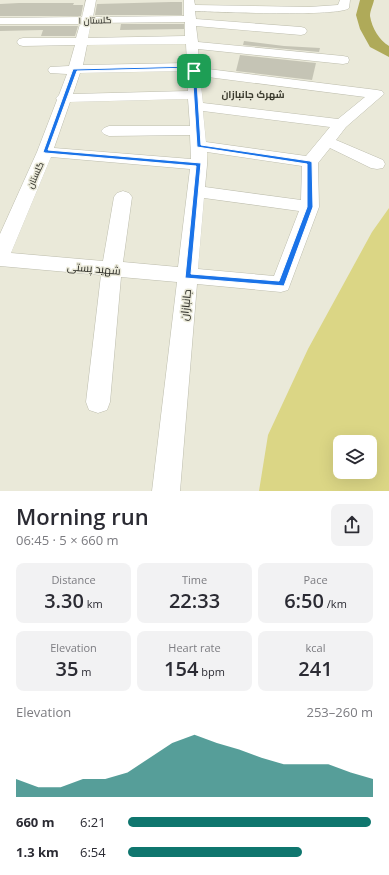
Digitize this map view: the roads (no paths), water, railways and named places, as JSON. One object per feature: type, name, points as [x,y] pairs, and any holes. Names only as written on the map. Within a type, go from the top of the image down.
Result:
[{"type":"street","name":"گلستان","points":[[0,255],[45,152],[63,98],[75,70],[91,0]]},
{"type":"street","points":[[190,12],[343,8],[346,0]]},
{"type":"street","name":"گلستان ۱","points":[[0,21],[86,20],[190,12]]},
{"type":"street","points":[[190,12],[301,31]]},
{"type":"street","name":"جانبازان","points":[[166,491],[199,165],[190,12]]},
{"type":"street","points":[[23,42],[192,43],[343,60]]},
{"type":"street","points":[[54,70],[194,69],[377,94],[341,124],[310,162],[310,207],[196,191]]},
{"type":"street","points":[[63,98],[196,100],[341,124]]},
{"type":"street","points":[[109,130],[198,130]]},
{"type":"street","points":[[327,142],[377,164]]},
{"type":"street","points":[[199,146],[310,162]]},
{"type":"street","points":[[45,152],[199,165]]},
{"type":"street","points":[[98,402],[112,270],[123,197]]},
{"type":"street","name":"شهید پستی","points":[[0,259],[281,284],[310,207]]},
{"type":"waterway","points":[[367,0],[363,15],[367,29],[375,44],[389,52]]},
{"type":"district","name":"شهرک جانبازان","points":[[253,94]]}]
